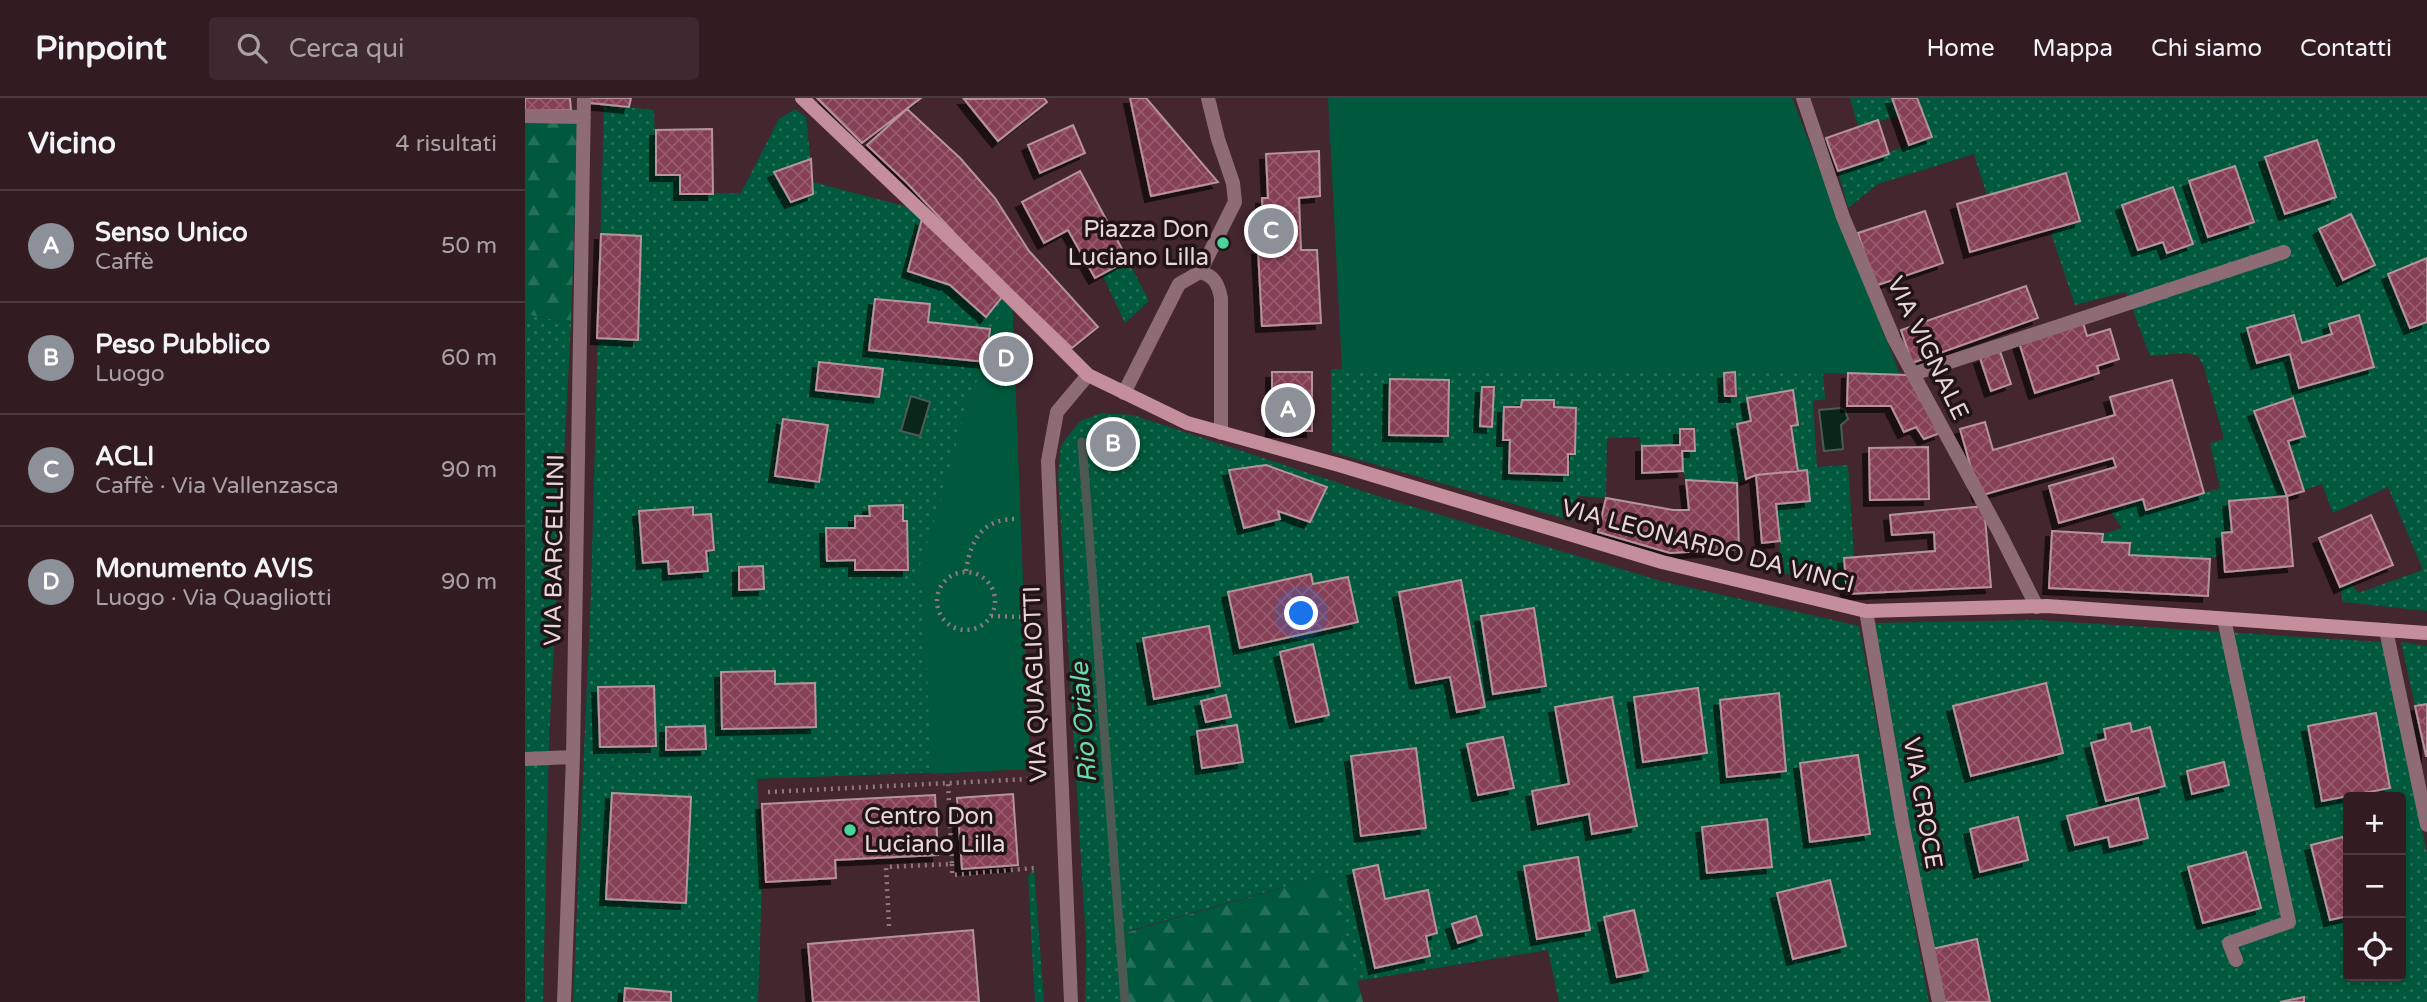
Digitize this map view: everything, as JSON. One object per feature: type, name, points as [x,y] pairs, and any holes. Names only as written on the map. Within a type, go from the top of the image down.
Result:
[{"type":"street","name":"VIA BARCELLINI","points":[[563,1002],[573,757],[585,98]]},
{"type":"street","points":[[802,98],[978,265],[1088,375],[1124,393],[1179,284],[1200,272],[1235,202],[1233,183],[1217,139],[1208,98]]},
{"type":"street","name":"VIA VIGNALE","points":[[1803,98],[1843,217],[1893,339],[2037,607]]},
{"type":"street","points":[[525,116],[584,117]]},
{"type":"street","points":[[1913,374],[2284,252]]},
{"type":"street","points":[[1200,272],[1215,279],[1221,298],[1221,433]]},
{"type":"street","name":"VIA QUAGLIOTTI","points":[[1070,1002],[1048,461],[1057,412],[1088,375]]},
{"type":"street","name":"VIA LEONARDO DA VINCI","points":[[1124,393],[1187,423],[1221,433],[1339,465],[1662,562],[1867,611],[2037,607],[2427,633]]},
{"type":"street","name":"VIA CROCE","points":[[1867,611],[1903,827],[1939,1002]]},
{"type":"street","points":[[2224,619],[2289,922],[2229,943],[2236,960]]},
{"type":"street","points":[[2386,631],[2427,825]]},
{"type":"street","points":[[525,759],[573,757]]},
{"type":"path","points":[[966,571],[972,544],[986,527],[999,521],[1019,519]]},
{"type":"path","points":[[966,571],[984,577],[990,584],[995,602],[991,616],[981,626],[971,630],[951,627],[943,621],[938,612],[937,592],[941,584],[948,577],[966,571]]},
{"type":"path","points":[[991,616],[1024,617]]},
{"type":"path","points":[[768,792],[1030,779]]},
{"type":"path","points":[[948,784],[953,875],[1034,868]]},
{"type":"path","points":[[889,926],[886,867],[952,864]]},
{"type":"green space","points":[[1328,98],[1792,98],[1900,374],[1342,370]]},
{"type":"green space","points":[[1850,98],[1892,98],[1898,116],[1858,127]]},
{"type":"green space","points":[[1917,98],[2427,98],[2427,611],[2343,602],[2340,587],[2351,583],[2358,593],[2423,570],[2388,487],[2333,513],[2322,484],[2287,496],[2229,501],[2232,532],[2222,533],[2224,553],[2210,559],[2129,555],[2129,543],[2102,542],[2103,534],[2122,528],[2109,509],[2143,499],[2146,510],[2220,488],[2210,443],[2224,439],[2204,367],[2198,356],[2187,353],[2150,356],[2126,292],[2075,305],[2051,233],[2080,220],[2066,173],[1987,195],[1974,154],[1878,184],[1848,208],[1838,171],[1931,137]]},
{"type":"green space","points":[[604,105],[654,110],[656,175],[680,175],[680,194],[741,193],[779,119],[795,109],[806,117],[813,182],[911,208],[1012,299],[1030,769],[757,779],[762,882],[758,1002],[573,1002],[591,593]]},
{"type":"green space","points":[[525,122],[578,123],[571,323],[525,314]]},
{"type":"green space","points":[[1128,260],[1149,301],[1125,323],[1102,274]]},
{"type":"green space","points":[[1012,299],[1030,769],[931,774],[924,594],[915,580],[942,497],[969,397],[986,362],[990,329]]},
{"type":"green space","points":[[525,314],[571,323],[549,739],[543,1002],[525,1002]]},
{"type":"green space","points":[[1331,369],[1823,373],[1825,399],[1813,401],[1817,467],[1848,465],[1854,555],[1844,559],[1846,587],[1778,572],[1780,541],[1776,504],[1807,470],[1756,475],[1737,483],[1686,480],[1683,471],[1642,473],[1640,437],[1607,438],[1606,498],[1578,496],[1573,521],[1332,452]]},
{"type":"green space","points":[[1102,413],[1133,415],[1384,498],[1661,581],[1859,626],[1929,1002],[1559,1002],[1548,950],[1357,981],[1330,874],[1121,933],[1123,1002],[1085,1002],[1086,943],[1058,476],[1061,445],[1080,421]]},
{"type":"green space","points":[[2036,620],[2381,642],[2385,645],[2427,854],[2427,1002],[1943,1002],[1907,825],[1873,623]]},
{"type":"green space","points":[[2401,642],[2427,646],[2427,704],[2415,706]]},
{"type":"green space","points":[[1034,868],[1044,1002],[1035,1002],[1028,877]]},
{"type":"green space","points":[[1330,874],[1363,1002],[1125,1002],[1121,934]]},
{"type":"shaded area","points":[[911,396],[930,402],[920,436],[901,431]]},
{"type":"shaded area","points":[[1819,410],[1845,410],[1848,419],[1841,425],[1843,449],[1824,451]]},
{"type":"building","points":[[525,98],[570,98],[571,110],[525,111]]},
{"type":"building","points":[[590,98],[631,98],[629,107],[590,103]]},
{"type":"building","points":[[817,98],[921,98],[862,143]]},
{"type":"building","points":[[1044,98],[1047,102],[998,141],[964,99]]},
{"type":"building","points":[[1130,98],[1146,98],[1218,182],[1151,196]]},
{"type":"building","points":[[1892,98],[1917,98],[1932,137],[1909,145]]},
{"type":"building","points":[[907,109],[960,158],[995,198],[1029,251],[1098,327],[1072,348],[980,260],[867,145]]},
{"type":"building","points":[[1878,120],[1889,154],[1838,171],[1826,138]]},
{"type":"building","points":[[1073,125],[1085,153],[1040,173],[1028,145]]},
{"type":"building","points":[[712,129],[713,194],[680,194],[680,175],[656,175],[656,130]]},
{"type":"building","points":[[2317,140],[2336,197],[2285,214],[2265,157]]},
{"type":"building","points":[[1319,151],[1320,196],[1299,198],[1301,250],[1317,250],[1321,323],[1262,326],[1258,249],[1264,249],[1262,198],[1268,198],[1266,154]]},
{"type":"building","points":[[811,159],[813,194],[791,202],[774,172]]},
{"type":"building","points":[[2235,166],[2254,222],[2208,237],[2189,181]]},
{"type":"building","points":[[1080,171],[1128,260],[1095,278],[1068,230],[1044,243],[1022,202]]},
{"type":"building","points":[[2066,173],[2080,221],[1970,252],[1957,204]]},
{"type":"building","points":[[2173,187],[2193,244],[2167,253],[2163,242],[2138,250],[2122,205]]},
{"type":"building","points":[[1925,211],[1943,263],[1875,286],[1858,233]]},
{"type":"building","points":[[2351,214],[2375,265],[2343,280],[2319,229]]},
{"type":"building","points":[[922,219],[1002,297],[986,317],[950,285],[908,271]]},
{"type":"building","points":[[601,234],[641,236],[638,340],[597,338]]},
{"type":"building","points":[[2427,258],[2427,322],[2410,328],[2388,274]]},
{"type":"building","points":[[2026,286],[2038,318],[1912,363],[1901,330]]},
{"type":"building","points":[[875,299],[930,304],[928,322],[990,329],[986,362],[869,350]]},
{"type":"building","points":[[2294,315],[2302,343],[2332,334],[2329,324],[2359,315],[2374,367],[2299,388],[2290,354],[2257,363],[2247,328]]},
{"type":"building","points":[[2082,319],[2087,336],[2110,329],[2119,359],[2097,366],[2099,373],[2035,393],[2018,339]]},
{"type":"building","points":[[2000,351],[2011,384],[1991,391],[1980,358]]},
{"type":"building","points":[[819,362],[883,369],[879,397],[816,390]]},
{"type":"building","points":[[1272,372],[1312,372],[1312,431],[1272,431]]},
{"type":"building","points":[[1735,372],[1736,396],[1725,396],[1724,373]]},
{"type":"building","points":[[1848,373],[1907,375],[1940,433],[1924,439],[1916,427],[1904,432],[1891,406],[1847,406]]},
{"type":"building","points":[[1390,379],[1449,380],[1448,436],[1389,435]]},
{"type":"building","points":[[2172,380],[2204,493],[2146,510],[2143,499],[2059,523],[2049,486],[2116,467],[2113,458],[1979,496],[1960,429],[1985,422],[1993,450],[2115,415],[2110,397]]},
{"type":"building","points":[[1482,387],[1494,387],[1492,427],[1480,426]]},
{"type":"building","points":[[1793,390],[1798,425],[1791,426],[1798,471],[1756,475],[1746,479],[1737,424],[1751,421],[1747,398]]},
{"type":"building","points":[[2293,398],[2305,436],[2288,441],[2304,491],[2287,496],[2254,411]]},
{"type":"building","points":[[1522,400],[1554,400],[1554,407],[1576,408],[1575,454],[1568,454],[1568,475],[1509,473],[1510,440],[1503,440],[1504,407],[1521,407]]},
{"type":"building","points":[[783,419],[828,425],[819,482],[775,476]]},
{"type":"building","points":[[1103,429],[1130,438],[1123,459],[1096,449]]},
{"type":"building","points":[[1680,429],[1694,429],[1695,451],[1682,451],[1683,471],[1642,473],[1642,446],[1680,445]]},
{"type":"building","points":[[1928,447],[1929,499],[1870,500],[1869,448]]},
{"type":"building","points":[[1266,465],[1327,487],[1310,522],[1278,511],[1280,519],[1244,528],[1229,470]]},
{"type":"building","points":[[1807,470],[1810,501],[1776,504],[1780,541],[1762,543],[1756,475]]},
{"type":"building","points":[[1686,480],[1737,483],[1739,549],[1670,553],[1598,532],[1606,498],[1673,510],[1689,510]]},
{"type":"building","points":[[2287,496],[2293,566],[2225,572],[2222,533],[2232,532],[2229,501]]},
{"type":"building","points":[[903,505],[903,521],[907,521],[908,570],[855,570],[855,560],[827,561],[826,528],[855,528],[855,516],[870,516],[869,506]]},
{"type":"building","points":[[1984,506],[1991,587],[1847,594],[1844,558],[1935,551],[1934,532],[1892,535],[1890,515]]},
{"type":"building","points":[[693,507],[693,515],[711,514],[714,550],[706,551],[708,571],[669,574],[668,561],[643,563],[639,511]]},
{"type":"building","points":[[2371,515],[2393,565],[2340,587],[2319,538]]},
{"type":"building","points":[[2052,531],[2103,534],[2102,542],[2130,543],[2129,555],[2210,559],[2208,596],[2049,588]]},
{"type":"building","points":[[763,566],[764,589],[739,590],[739,567]]},
{"type":"building","points":[[1311,574],[1313,584],[1348,577],[1358,622],[1240,648],[1228,592]]},
{"type":"building","points":[[1461,580],[1485,707],[1457,712],[1450,677],[1416,683],[1399,592]]},
{"type":"building","points":[[1534,608],[1546,686],[1493,694],[1481,616]]},
{"type":"building","points":[[1209,626],[1220,686],[1154,699],[1143,638]]},
{"type":"building","points":[[1313,644],[1329,715],[1296,722],[1280,652]]},
{"type":"building","points":[[775,671],[775,684],[815,683],[816,727],[722,729],[721,672]]},
{"type":"building","points":[[2046,683],[2063,753],[1971,776],[1953,706]]},
{"type":"building","points":[[654,686],[656,746],[600,747],[598,687]]},
{"type":"building","points":[[1698,688],[1707,753],[1643,762],[1634,697]]},
{"type":"building","points":[[1779,693],[1786,771],[1727,777],[1720,700]]},
{"type":"building","points":[[1226,695],[1231,717],[1206,722],[1201,701]]},
{"type":"building","points":[[1612,697],[1637,826],[1592,834],[1589,814],[1538,824],[1532,791],[1569,784],[1555,707]]},
{"type":"building","points":[[2427,704],[2427,756],[2426,756],[2415,706]]},
{"type":"building","points":[[2376,713],[2390,788],[2369,792],[2343,792],[2343,797],[2322,801],[2308,726]]},
{"type":"building","points":[[2130,723],[2132,732],[2150,727],[2165,786],[2106,801],[2091,743],[2106,739],[2104,729]]},
{"type":"building","points":[[1237,725],[1243,762],[1202,768],[1197,731]]},
{"type":"building","points":[[705,726],[706,749],[666,750],[666,727]]},
{"type":"building","points":[[1503,737],[1514,788],[1478,795],[1467,744]]},
{"type":"building","points":[[1416,748],[1426,828],[1361,836],[1351,756]]},
{"type":"building","points":[[1858,755],[1870,834],[1810,842],[1800,763]]},
{"type":"building","points":[[2224,762],[2229,785],[2192,794],[2187,771]]},
{"type":"building","points":[[612,793],[691,797],[686,903],[606,899]]},
{"type":"building","points":[[1013,794],[1018,865],[962,869],[957,798]]},
{"type":"building","name":"Centro Don Luciano Lilla","points":[[935,795],[938,855],[835,860],[836,878],[766,882],[762,804]]},
{"type":"building","points":[[2138,798],[2148,838],[2110,847],[2108,837],[2075,845],[2067,816]]},
{"type":"building","points":[[2018,817],[2028,860],[1980,872],[1970,829]]},
{"type":"building","points":[[1767,819],[1772,867],[1707,873],[1702,827]]},
{"type":"building","points":[[2343,837],[2343,917],[2330,920],[2311,845]]},
{"type":"building","points":[[2246,852],[2261,908],[2203,923],[2188,867]]},
{"type":"building","points":[[1578,857],[1590,930],[1537,939],[1524,866]]},
{"type":"building","points":[[1378,865],[1385,899],[1428,890],[1437,933],[1426,936],[1430,956],[1375,968],[1353,870]]},
{"type":"building","points":[[1830,880],[1846,946],[1793,959],[1777,893]]},
{"type":"building","points":[[1634,910],[1648,971],[1617,977],[1604,917]]},
{"type":"building","points":[[1476,916],[1482,935],[1458,943],[1452,924]]},
{"type":"building","points":[[973,930],[979,1002],[813,1002],[808,944]]},
{"type":"building","points":[[1977,939],[1990,1002],[1943,1002],[1932,949]]},
{"type":"building","points":[[625,988],[671,992],[671,1002],[624,1002]]},
{"type":"building","points":[[2304,997],[2304,1002],[2280,1002]]},
{"type":"waterway","name":"Rio Oriale","points":[[1082,442],[1125,1002]]},
{"type":"place","name":"ACLI","points":[[1271,231]]},
{"type":"place","name":"Piazza Don Luciano Lilla","points":[[1223,243]]},
{"type":"place","name":"Monumento AVIS","points":[[1006,359]]},
{"type":"place","name":"Senso Unico","points":[[1288,410]]},
{"type":"place","name":"Peso Pubblico","points":[[1113,444]]},
{"type":"place","name":"Centro Don Luciano Lilla","points":[[850,830]]}]
